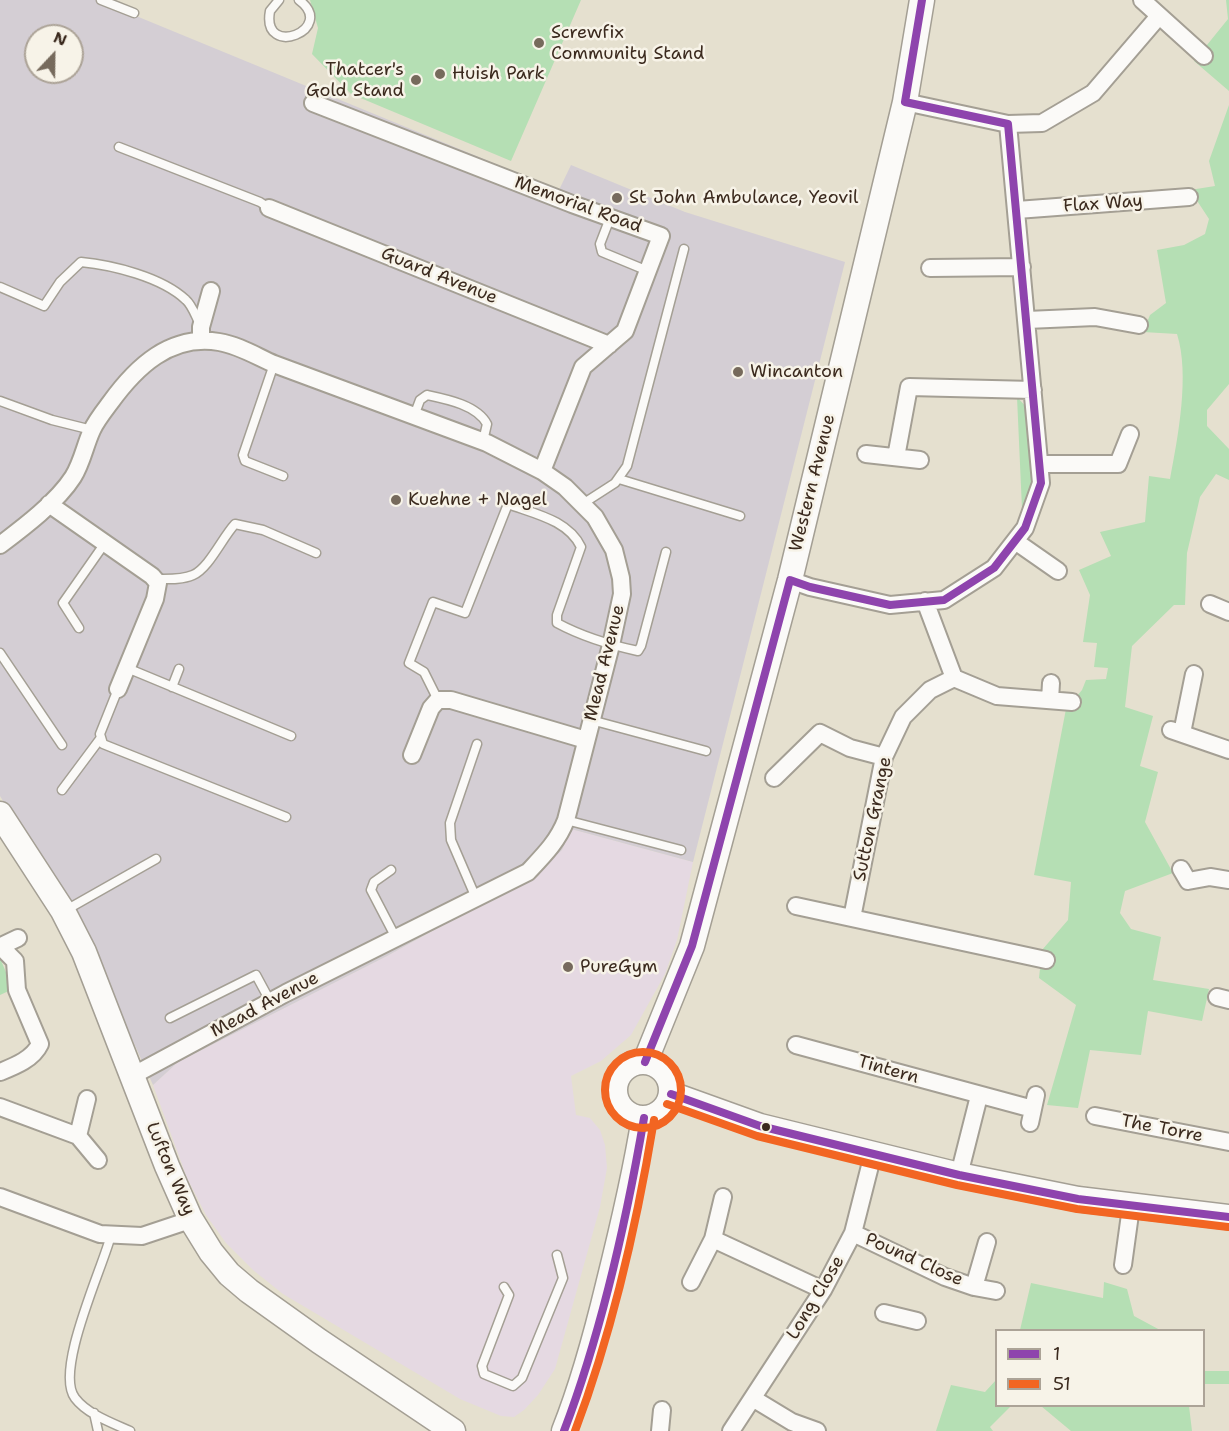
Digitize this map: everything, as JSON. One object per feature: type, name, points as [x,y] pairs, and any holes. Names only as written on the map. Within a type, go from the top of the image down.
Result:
[{"type":"street","name":"Western Avenue","points":[[645,1062],[692,945],[790,580],[905,102],[922,0]]},
{"type":"street","points":[[1142,0],[1204,56]]},
{"type":"street","points":[[905,102],[1008,124],[1042,123],[1093,93],[1159,16]]},
{"type":"street","name":"Memorial Road","points":[[313,103],[661,236],[625,331],[583,367],[542,471]]},
{"type":"street","points":[[790,580],[810,587],[890,605],[944,600],[994,568],[1025,528],[1041,483],[1008,124]]},
{"type":"street","name":"Flax Way","points":[[1017,210],[1189,197]]},
{"type":"street","name":"Guard Avenue","points":[[269,208],[609,345]]},
{"type":"street","points":[[930,268],[1022,267]]},
{"type":"street","points":[[201,334],[211,291]]},
{"type":"street","points":[[1027,320],[1095,317],[1139,325]]},
{"type":"street","name":"Mead Avenue","points":[[0,545],[49,504],[74,477],[92,430],[128,378],[147,361],[201,334],[246,350],[274,364],[483,441],[542,471],[584,503],[614,550],[621,578],[621,594],[611,645],[566,820],[560,836],[528,872],[270,1001],[132,1076]]},
{"type":"street","points":[[896,457],[909,387],[1033,390]]},
{"type":"street","points":[[1040,464],[1118,464],[1130,434]]},
{"type":"street","points":[[867,454],[920,459]]},
{"type":"street","points":[[49,504],[158,583],[155,599],[118,689]]},
{"type":"street","points":[[1015,541],[1058,571]]},
{"type":"street","points":[[925,602],[954,678],[997,696],[1072,702]]},
{"type":"street","points":[[1210,604],[1229,612]]},
{"type":"street","points":[[1194,674],[1177,732],[1229,750]]},
{"type":"street","name":"Sutton Grange","points":[[852,918],[884,757],[903,717],[930,690],[954,678]]},
{"type":"street","points":[[1050,700],[1051,683]]},
{"type":"street","points":[[412,755],[430,708],[438,700],[451,700],[586,740]]},
{"type":"street","points":[[774,778],[819,733],[850,748],[884,757]]},
{"type":"street","name":"Lufton Way","points":[[0,814],[63,912],[84,952],[167,1166],[190,1218],[217,1259],[229,1274],[249,1291],[453,1431]]},
{"type":"street","points":[[1181,869],[1188,880],[1210,877],[1229,880]]},
{"type":"street","points":[[796,906],[1046,960]]},
{"type":"street","points":[[0,1072],[36,1053],[40,1044],[17,990],[15,962],[1,946],[18,938]]},
{"type":"street","name":"Tintern","points":[[796,1045],[1033,1109]]},
{"type":"street","points":[[645,1062],[654,1064],[667,1076],[671,1094],[669,1101],[659,1113],[644,1118],[628,1113],[622,1108],[615,1093],[616,1084],[623,1071],[630,1065],[645,1062]]},
{"type":"street","points":[[671,1094],[760,1126],[959,1175],[1078,1199],[1229,1217]]},
{"type":"street","points":[[959,1175],[979,1096]]},
{"type":"street","points":[[78,1136],[87,1099]]},
{"type":"street","points":[[0,1107],[78,1136],[98,1160]]},
{"type":"street","name":"The Torre","points":[[1095,1114],[1229,1142]]},
{"type":"street","points":[[564,1431],[583,1380],[598,1327],[633,1187],[644,1118]]},
{"type":"street","name":"Long Close","points":[[731,1431],[823,1290],[854,1233],[873,1154]]},
{"type":"street","points":[[0,1197],[100,1234],[142,1236],[190,1218]]},
{"type":"street","points":[[691,1282],[713,1239],[723,1197]]},
{"type":"street","points":[[1123,1265],[1131,1207]]},
{"type":"street","name":"Pound Close","points":[[854,1233],[945,1277],[974,1287],[996,1291]]},
{"type":"street","points":[[713,1239],[823,1290]]},
{"type":"street","name":"Pound Close","points":[[974,1287],[987,1242]]},
{"type":"street","points":[[884,1313],[918,1321]]},
{"type":"street","points":[[754,1399],[792,1422],[818,1431]]},
{"type":"street","points":[[660,1431],[662,1410]]},
{"type":"lane","points":[[101,0],[134,13]]},
{"type":"lane","points":[[279,0],[270,10],[270,24],[278,35],[292,38],[303,32],[309,21],[307,8],[299,0]]},
{"type":"lane","points":[[119,147],[260,202],[269,208]]},
{"type":"lane","points":[[610,218],[600,244],[602,252],[648,271]]},
{"type":"lane","points":[[584,503],[619,479],[627,466],[684,249]]},
{"type":"lane","points":[[0,287],[44,306],[60,282],[81,262],[100,264],[159,282],[187,300],[201,334]]},
{"type":"lane","points":[[274,364],[243,455],[244,461],[282,476]]},
{"type":"lane","points":[[414,416],[420,400],[427,395],[474,410],[483,416],[487,424],[483,441]]},
{"type":"lane","points":[[0,401],[52,420],[92,430]]},
{"type":"lane","points":[[619,479],[740,516]]},
{"type":"lane","points":[[438,700],[424,672],[409,663],[433,602],[465,613],[508,504],[563,525],[575,536],[581,547],[557,615],[557,623],[611,645],[638,651],[641,646],[666,552]]},
{"type":"lane","points":[[155,579],[192,575],[201,569],[235,524],[262,530],[316,553]]},
{"type":"lane","points":[[79,628],[63,603],[105,543]]},
{"type":"lane","points":[[0,653],[62,745]]},
{"type":"lane","points":[[126,668],[291,736]]},
{"type":"lane","points":[[172,687],[179,669]]},
{"type":"lane","points":[[118,689],[100,734],[102,744],[286,818]]},
{"type":"lane","points":[[591,720],[706,751]]},
{"type":"lane","points":[[62,790],[100,739]]},
{"type":"lane","points":[[476,898],[450,840],[450,823],[477,744]]},
{"type":"lane","points":[[566,820],[681,850]]},
{"type":"lane","points":[[63,912],[156,859]]},
{"type":"lane","points":[[391,870],[374,882],[371,890],[396,938]]},
{"type":"lane","points":[[170,1018],[256,975],[270,1001]]},
{"type":"lane","points":[[111,1235],[76,1337],[69,1385],[74,1398],[94,1413],[130,1431]]},
{"type":"lane","points":[[504,1287],[509,1295],[482,1366],[484,1374],[513,1386],[522,1378],[563,1278],[557,1255]]},
{"type":"lane","points":[[94,1413],[98,1431]]},
{"type":"shaded area","points":[[0,0],[107,0],[107,4],[559,190],[571,165],[685,212],[845,262],[693,862],[571,829],[562,850],[537,873],[387,956],[178,1062],[153,1085],[78,921],[0,796]]},
{"type":"shaded area","points":[[571,829],[693,862],[677,940],[665,974],[631,1035],[601,1061],[571,1076],[576,1115],[590,1118],[600,1130],[605,1145],[607,1168],[600,1207],[555,1369],[538,1395],[524,1410],[514,1417],[501,1416],[460,1399],[283,1294],[253,1270],[226,1243],[206,1215],[187,1178],[153,1085],[178,1062],[387,956],[498,895],[562,850]]},
{"type":"green space","name":"Huish Park","points":[[310,0],[581,0],[511,161],[351,94],[312,54],[318,28]]},
{"type":"green space","points":[[1226,0],[1229,0],[1229,91],[1194,61],[1228,19]]},
{"type":"green space","points":[[1229,105],[1229,384],[1207,410],[1207,426],[1229,449],[1229,480],[1216,474],[1200,497],[1187,553],[1185,605],[1174,605],[1132,646],[1125,707],[1153,716],[1140,766],[1158,772],[1145,822],[1173,873],[1125,891],[1120,913],[1131,929],[1161,937],[1153,980],[1209,989],[1202,1021],[1148,1011],[1141,1055],[1090,1050],[1078,1108],[1047,1105],[1076,1005],[1039,978],[1042,950],[1068,920],[1071,882],[1034,875],[1066,709],[1082,690],[1086,680],[1106,679],[1108,668],[1094,667],[1097,643],[1083,642],[1090,595],[1079,570],[1111,556],[1100,532],[1145,522],[1149,476],[1170,479],[1183,387],[1181,350],[1177,334],[1143,332],[1150,315],[1166,303],[1157,250],[1184,245],[1205,234],[1209,219],[1190,190],[1215,186],[1209,161]]},
{"type":"green space","points":[[1017,397],[1029,410],[1034,482],[1025,509],[1022,509]]},
{"type":"green space","points":[[0,958],[13,989],[0,995]]},
{"type":"green space","points":[[1104,1282],[1127,1289],[1134,1316],[1158,1329],[1020,1329],[1031,1283],[1103,1298]]},
{"type":"green space","points":[[1205,1371],[1229,1371],[1229,1384],[1205,1384]]},
{"type":"green space","points":[[995,1381],[995,1407],[1010,1407],[990,1427],[993,1431],[936,1431],[951,1385],[985,1392]]},
{"type":"green space","points":[[1042,1407],[1189,1407],[1192,1431],[1071,1431]]},
{"type":"transit line","name":"1","points":[[645,1062],[692,946],[790,580],[810,587],[890,605],[944,600],[994,568],[1025,528],[1041,483],[1008,124],[905,102],[922,0]]},
{"type":"transit line","name":"51","points":[[643,1052],[658,1055],[670,1063],[678,1075],[681,1090],[678,1105],[670,1117],[658,1125],[643,1128],[628,1125],[616,1117],[608,1105],[605,1090],[608,1075],[616,1063],[628,1055],[643,1052]]},
{"type":"transit line","name":"1","points":[[671,1094],[760,1126],[959,1175],[1078,1199],[1229,1217]]},
{"type":"transit line","name":"51","points":[[667,1104],[757,1136],[957,1185],[1077,1209],[1228,1227]]},
{"type":"transit line","name":"1","points":[[564,1431],[590,1355],[612,1276],[644,1118]]},
{"type":"transit line","name":"51","points":[[575,1431],[612,1317],[640,1198],[654,1120]]},
{"type":"place","name":"Screwfix Community Stand","points":[[539,43]]},
{"type":"place","name":"Huish Park","points":[[440,74]]},
{"type":"place","name":"Thatcer's Gold Stand","points":[[416,80]]},
{"type":"place","name":"St John Ambulance, Yeovil","points":[[617,198]]},
{"type":"place","name":"Wincanton","points":[[738,372]]},
{"type":"place","name":"Kuehne + Nagel","points":[[396,500]]},
{"type":"place","name":"PureGym","points":[[568,967]]}]
